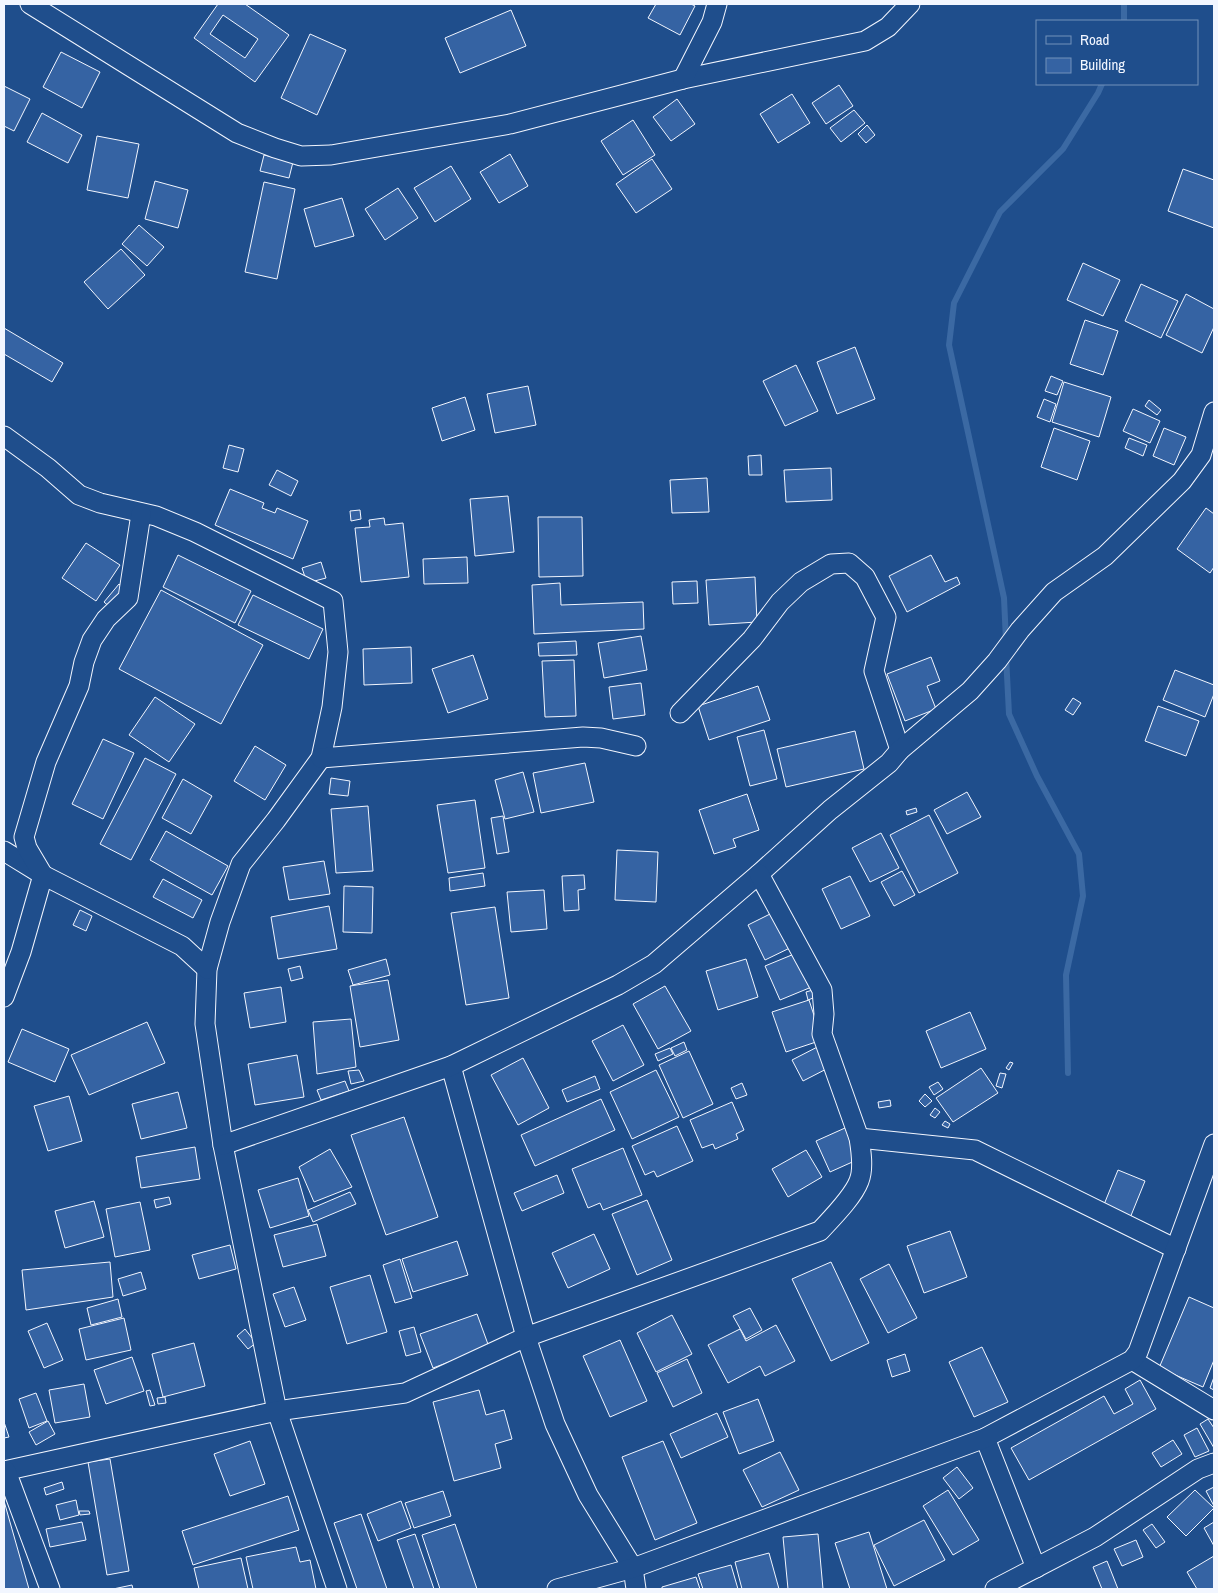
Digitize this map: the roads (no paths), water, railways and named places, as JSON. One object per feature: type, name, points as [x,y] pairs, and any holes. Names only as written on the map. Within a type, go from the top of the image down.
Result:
[{"type":"street","points":[[30,4],[237,133],[302,156],[331,155],[510,124],[682,79],[865,41],[888,27],[910,4]]},
{"type":"street","points":[[682,79],[712,22],[717,4]]},
{"type":"street","points":[[223,1145],[451,1066],[618,985],[654,964],[830,810],[889,763],[900,750],[970,691],[1054,592],[1105,556],[1182,481],[1201,455],[1214,412]]},
{"type":"street","points":[[4,436],[48,468],[79,495],[100,503],[156,516],[195,532],[333,601],[338,652],[332,707],[321,758],[241,864],[220,922],[206,969],[205,1024],[223,1145],[277,1411],[336,1589]]},
{"type":"street","points":[[4,996],[21,952],[43,875],[27,848],[24,837],[46,762],[79,686],[84,662],[92,640],[106,619],[128,598],[141,514]]},
{"type":"street","points":[[680,713],[752,639],[780,602],[800,582],[831,564],[849,563],[865,576],[886,617],[874,671],[900,750]]},
{"type":"street","points":[[321,758],[583,737],[601,738],[636,746]]},
{"type":"street","points":[[4,851],[43,875],[182,946],[206,969]]},
{"type":"street","points":[[50,1589],[5,1471],[277,1411],[405,1393],[526,1338],[820,1231],[838,1212],[860,1180],[862,1155],[859,1138],[822,1034],[824,1014],[822,990],[759,874]]},
{"type":"street","points":[[451,1066],[526,1338],[555,1424],[588,1496],[632,1568],[636,1589]]},
{"type":"street","points":[[859,1138],[976,1150],[1176,1249]]},
{"type":"street","points":[[557,1589],[632,1568],[985,1438],[1132,1360],[1138,1352],[1214,1144]]},
{"type":"street","points":[[1132,1360],[1214,1410]]},
{"type":"street","points":[[985,1438],[1036,1568]]},
{"type":"street","points":[[995,1589],[1095,1537],[1198,1469],[1214,1463]]},
{"type":"waterway","points":[[1124,4],[1124,20]]},
{"type":"waterway","points":[[1006,641],[1004,598],[949,345],[954,303],[1000,212],[1063,149],[1102,85]]},
{"type":"waterway","points":[[1006,656],[1009,714],[1037,776],[1079,854],[1083,896],[1066,975],[1068,1073]]}]
